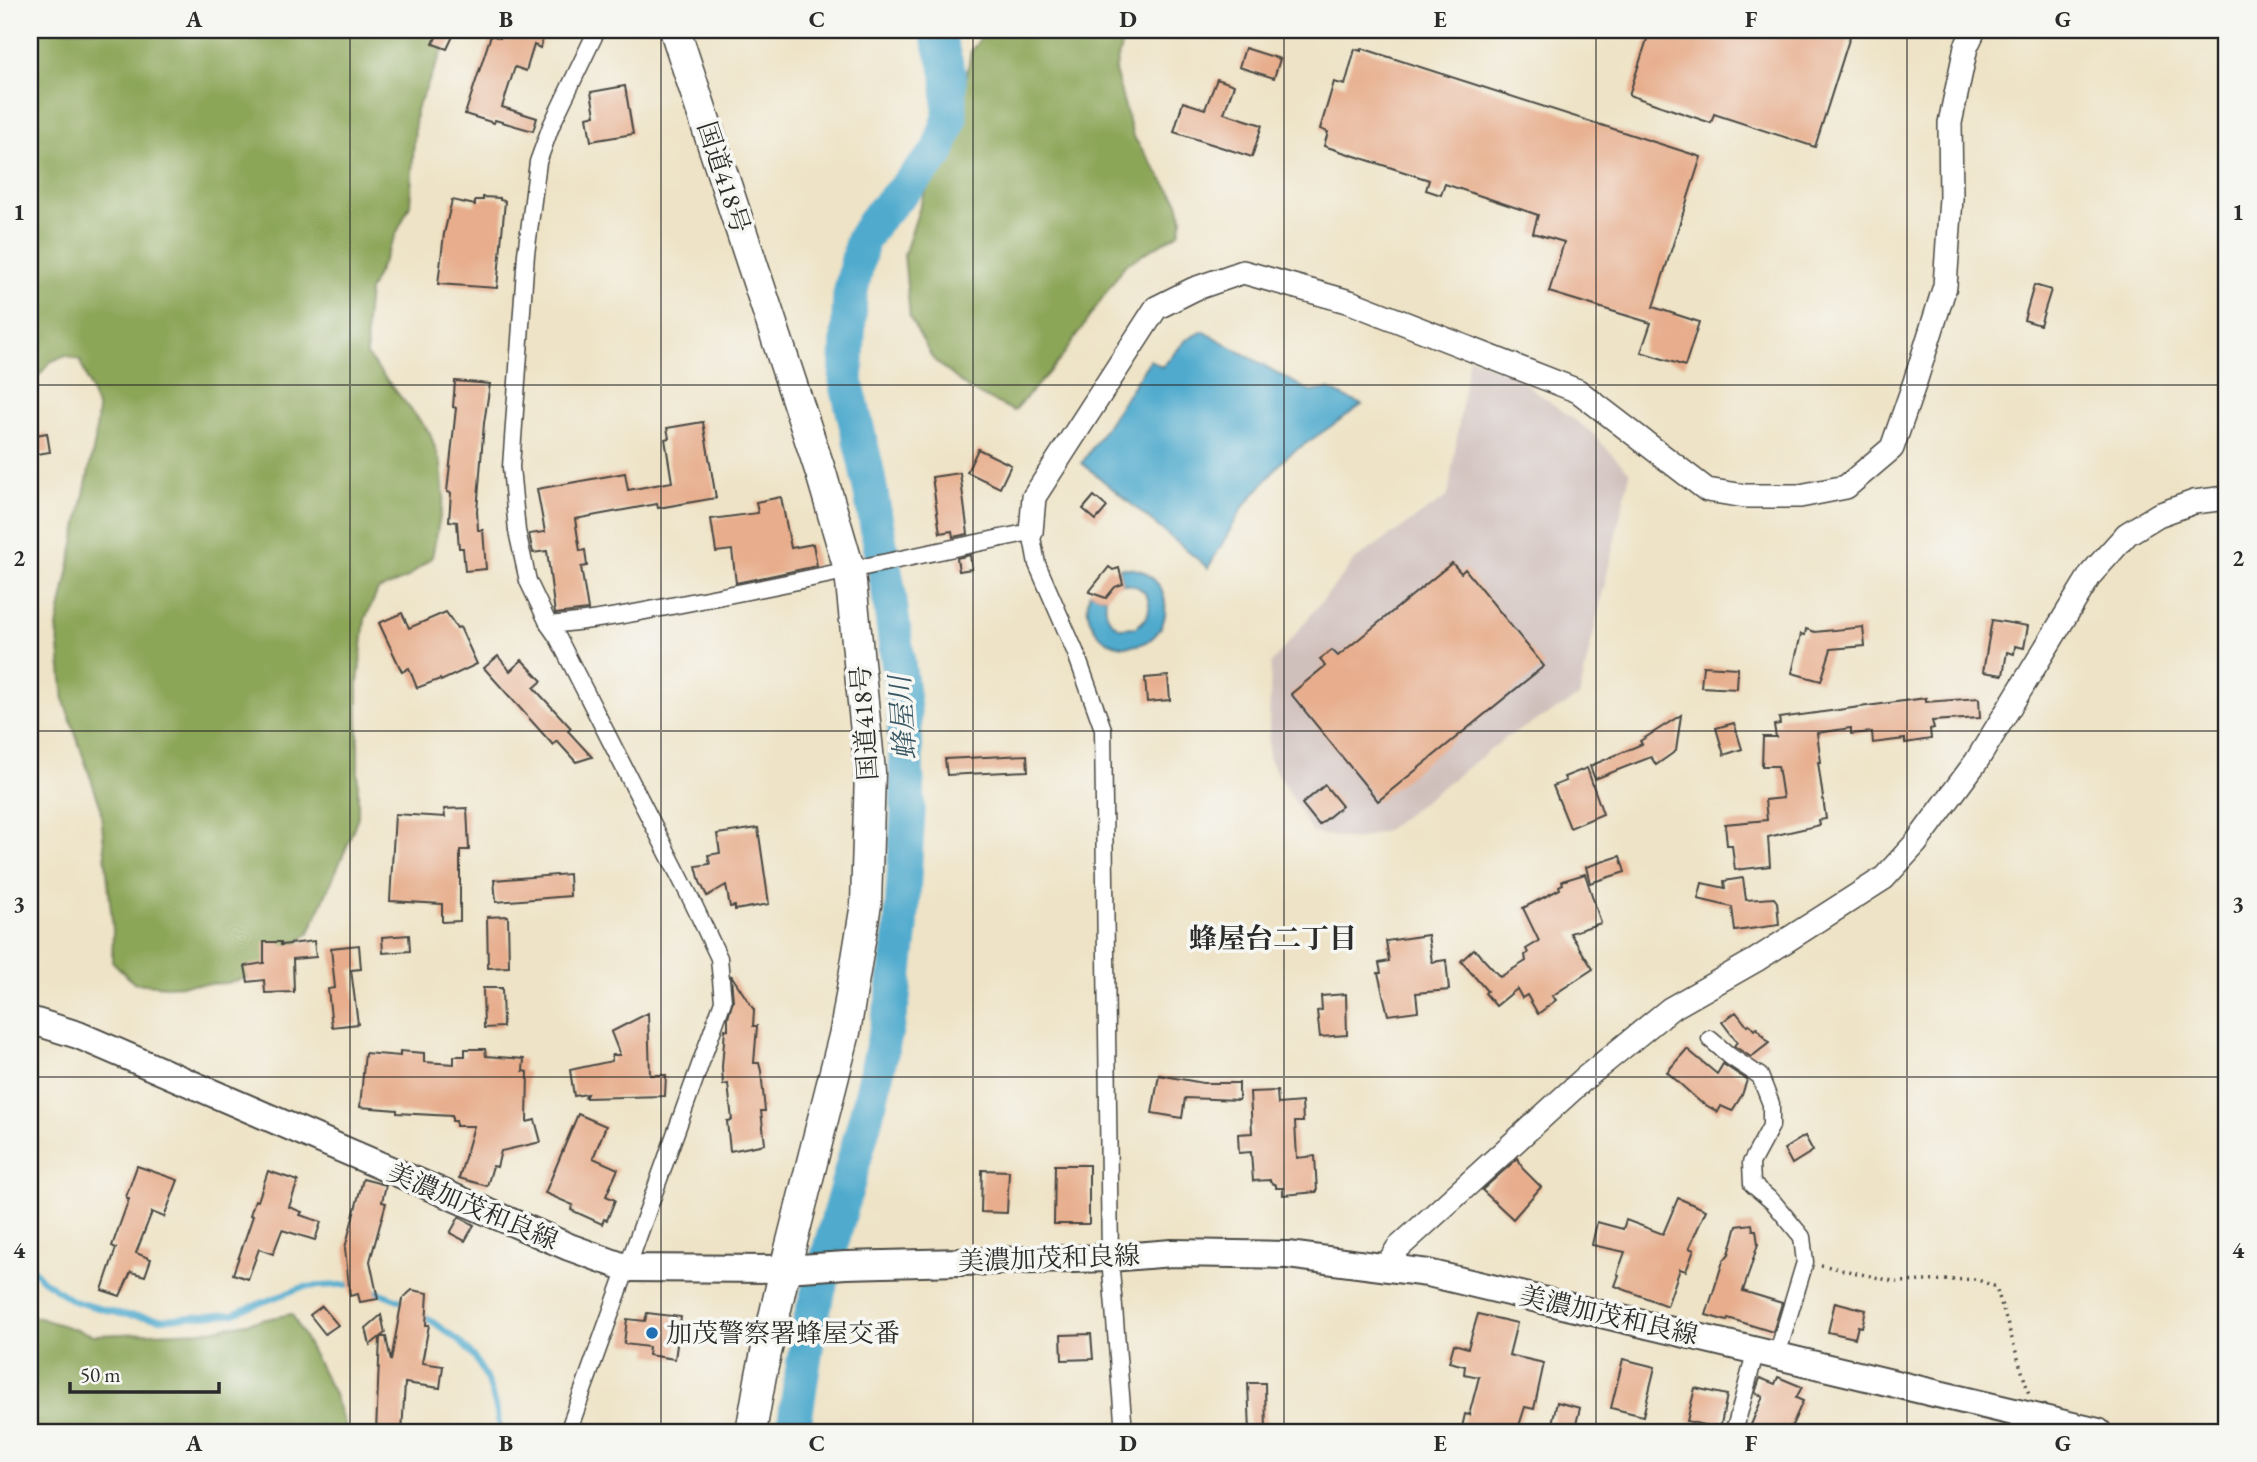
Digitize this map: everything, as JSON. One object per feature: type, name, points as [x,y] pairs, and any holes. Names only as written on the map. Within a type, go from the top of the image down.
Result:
[{"type":"highway","name":"国道418号","points":[[675,30],[821,473],[850,572],[870,772],[866,904],[845,1032],[785,1269],[751,1432]]},
{"type":"main road","name":"美濃加茂和良線","points":[[30,1020],[78,1035],[569,1247],[627,1268],[785,1269],[1110,1258],[1172,1253],[1288,1255],[1428,1273],[2098,1432]]},
{"type":"street","points":[[568,1432],[723,1000],[719,958],[528,581],[517,531],[511,467],[526,254],[538,162],[551,126],[597,30]]},
{"type":"street","points":[[1124,1432],[1110,1258],[1103,729],[1037,564],[1031,532],[1034,497],[1156,308],[1194,289],[1243,272],[1350,302],[1578,391],[1707,490],[1745,496],[1800,496],[1846,487],[1892,448],[1945,286],[1951,198],[1950,123],[1966,47],[1974,30]]},
{"type":"street","points":[[1386,1267],[1398,1248],[1585,1077],[1635,1036],[1670,1009],[1756,960],[1884,878],[1916,843],[1976,762],[2091,574],[2127,534],[2158,515],[2194,502],[2227,498]]},
{"type":"street","points":[[549,625],[597,620],[850,572],[910,556],[1031,532]]},
{"type":"street","points":[[1710,1039],[1760,1076],[1771,1104],[1771,1126],[1751,1163],[1752,1184],[1774,1203],[1802,1237],[1805,1262],[1731,1432]]},
{"type":"path","points":[[1805,1262],[1897,1282],[1976,1279],[1996,1287],[2036,1416]]},
{"type":"shaded area","points":[[1469,357],[1515,376],[1591,432],[1630,473],[1579,697],[1507,737],[1385,831],[1355,840],[1313,833],[1268,758],[1271,664],[1356,559],[1448,496]]},
{"type":"green space","points":[[30,30],[452,30],[416,110],[410,205],[369,291],[366,320],[367,356],[430,433],[441,465],[444,497],[432,557],[406,579],[378,590],[365,619],[358,683],[358,816],[309,933],[260,974],[227,983],[166,986],[134,983],[112,961],[113,930],[100,805],[64,701],[57,626],[95,441],[98,410],[80,360],[66,355],[50,362],[30,387]]},
{"type":"green space","points":[[987,30],[1125,30],[1115,71],[1133,136],[1178,202],[1182,219],[1179,233],[1125,265],[1060,360],[1014,411],[970,390],[933,359],[910,318],[904,255],[923,197],[959,117],[971,51]]},
{"type":"green space","points":[[292,1314],[333,1392],[347,1432],[30,1432],[30,1315],[93,1335],[206,1331]]},
{"type":"water","points":[[1203,331],[1311,392],[1328,389],[1362,405],[1286,457],[1244,506],[1208,568],[1082,463],[1150,360],[1162,367],[1186,340]]},
{"type":"water","points":[[1119,568],[1139,570],[1153,579],[1162,591],[1164,621],[1157,634],[1144,643],[1127,646],[1111,643],[1101,636],[1090,619],[1090,592],[1106,598],[1108,616],[1120,628],[1136,627],[1147,614],[1149,607],[1145,593],[1140,588],[1123,584]]},
{"type":"building","points":[[439,30],[456,30],[447,49],[433,44]]},
{"type":"building","points":[[496,30],[546,30],[540,48],[534,45],[526,71],[515,67],[502,107],[537,118],[533,131],[465,114],[491,35],[500,38],[501,34],[496,33]]},
{"type":"building","points":[[1650,30],[1852,30],[1815,147],[1714,114],[1711,123],[1629,95]]},
{"type":"building","points":[[1245,48],[1280,59],[1274,78],[1239,67]]},
{"type":"building","points":[[1361,48],[1701,157],[1653,307],[1699,322],[1685,366],[1641,352],[1651,323],[1549,292],[1564,242],[1533,233],[1538,215],[1445,184],[1441,195],[1426,190],[1429,180],[1324,146],[1328,132],[1320,129],[1334,82],[1345,85],[1355,49],[1361,51]]},
{"type":"building","points":[[1217,79],[1234,85],[1224,113],[1262,125],[1252,157],[1174,132],[1183,102],[1205,109]]},
{"type":"building","points":[[625,86],[633,134],[591,141],[587,117],[595,115],[591,92]]},
{"type":"building","points":[[483,197],[505,201],[497,288],[438,284],[444,234],[452,200],[475,205],[475,200],[483,200]]},
{"type":"building","points":[[2034,285],[2051,290],[2040,325],[2024,320]]},
{"type":"building","points":[[455,381],[490,384],[477,511],[478,530],[483,530],[486,569],[465,571],[463,548],[459,548],[457,522],[449,521],[451,493],[447,492],[456,408],[453,407]]},
{"type":"building","points":[[703,422],[716,498],[658,508],[657,504],[575,519],[580,551],[585,550],[587,566],[581,567],[588,610],[555,614],[547,551],[533,553],[529,534],[545,532],[537,489],[625,473],[628,490],[672,482],[665,439],[669,438],[667,428]]},
{"type":"building","points":[[47,433],[50,452],[30,455],[30,436]]},
{"type":"building","points":[[978,449],[1011,465],[1000,488],[967,472]]},
{"type":"building","points":[[960,473],[968,534],[953,537],[952,531],[940,533],[932,477]]},
{"type":"building","points":[[1094,496],[1107,507],[1096,520],[1083,509]]},
{"type":"building","points":[[781,497],[791,548],[813,544],[817,566],[736,583],[732,550],[716,552],[711,519],[758,513],[756,502]]},
{"type":"building","points":[[970,555],[972,569],[959,571],[957,558]]},
{"type":"building","points":[[1452,563],[1461,573],[1465,569],[1544,666],[1378,801],[1291,694],[1325,666],[1320,659],[1332,650],[1338,656]]},
{"type":"building","points":[[1109,567],[1113,570],[1119,568],[1123,584],[1115,587],[1106,598],[1089,592]]},
{"type":"building","points":[[446,612],[457,628],[460,627],[477,664],[441,681],[440,679],[417,688],[409,668],[402,672],[379,623],[402,613],[409,628]]},
{"type":"building","points":[[1992,620],[2028,626],[2024,648],[2015,646],[2014,654],[2007,652],[2003,675],[1983,672]]},
{"type":"building","points":[[1863,627],[1865,646],[1831,649],[1821,681],[1792,673],[1801,634],[1805,635],[1806,629],[1815,632]]},
{"type":"building","points":[[498,656],[510,671],[522,660],[542,681],[534,688],[571,728],[568,731],[592,757],[576,762],[557,741],[553,745],[484,668]]},
{"type":"building","points":[[1703,666],[1738,668],[1737,689],[1701,687]]},
{"type":"building","points":[[1168,676],[1170,700],[1147,702],[1145,678]]},
{"type":"building","points":[[1926,698],[1926,702],[1979,698],[1980,718],[1932,721],[1934,728],[1930,729],[1931,739],[1905,743],[1905,739],[1873,743],[1872,732],[1851,734],[1851,728],[1817,733],[1826,819],[1819,820],[1820,825],[1768,837],[1770,866],[1735,870],[1732,845],[1727,845],[1725,824],[1767,820],[1765,800],[1783,798],[1778,766],[1762,766],[1763,737],[1776,737],[1774,725],[1780,724],[1779,718]]},
{"type":"building","points":[[1681,715],[1676,751],[1656,765],[1651,757],[1595,779],[1590,766],[1642,744],[1640,741]]},
{"type":"building","points":[[1734,723],[1742,749],[1724,755],[1716,728]]},
{"type":"building","points":[[1027,755],[1028,771],[947,775],[945,759]]},
{"type":"building","points":[[1587,768],[1603,814],[1570,828],[1553,786],[1566,781],[1564,777]]},
{"type":"building","points":[[1325,785],[1342,806],[1319,825],[1302,804]]},
{"type":"building","points":[[467,808],[469,850],[460,850],[460,921],[442,922],[442,904],[390,901],[395,814],[445,817],[444,809]]},
{"type":"building","points":[[758,828],[769,904],[735,910],[735,906],[730,907],[726,885],[707,896],[696,866],[710,864],[708,855],[720,853],[717,834]]},
{"type":"building","points":[[1620,856],[1625,872],[1590,883],[1586,867]]},
{"type":"building","points":[[569,874],[570,896],[496,902],[494,880]]},
{"type":"building","points":[[1585,874],[1601,923],[1570,933],[1593,969],[1552,996],[1556,1000],[1538,1014],[1527,995],[1522,998],[1517,989],[1496,1006],[1485,993],[1487,991],[1461,961],[1474,949],[1500,977],[1526,961],[1526,949],[1539,941],[1523,908],[1560,889],[1562,881]]},
{"type":"building","points":[[1743,878],[1746,900],[1774,898],[1777,902],[1779,925],[1735,931],[1732,907],[1698,899],[1702,883],[1725,888],[1724,881]]},
{"type":"building","points":[[508,916],[509,967],[488,968],[487,917]]},
{"type":"building","points":[[409,935],[410,951],[383,953],[382,937]]},
{"type":"building","points":[[1428,935],[1432,962],[1446,960],[1449,990],[1416,993],[1418,1011],[1388,1015],[1378,973],[1381,973],[1379,963],[1389,961],[1386,941]]},
{"type":"building","points":[[314,941],[316,957],[293,959],[294,992],[265,993],[264,980],[248,982],[245,966],[264,963],[264,942],[281,942],[281,945]]},
{"type":"building","points":[[359,945],[361,969],[351,970],[358,1024],[332,1027],[328,989],[335,988],[331,948]]},
{"type":"building","points":[[731,975],[754,1010],[753,1026],[757,1026],[754,1063],[759,1063],[761,1071],[765,1111],[761,1111],[765,1144],[730,1151],[727,1121],[732,1120],[728,1084],[723,1085],[722,1067],[725,1029],[728,1030],[733,1001]]},
{"type":"building","points":[[483,988],[502,988],[503,1027],[484,1028]]},
{"type":"building","points":[[1346,994],[1347,1035],[1320,1037],[1317,1011],[1322,1010],[1321,996]]},
{"type":"building","points":[[1736,1012],[1747,1026],[1749,1024],[1754,1030],[1757,1028],[1769,1043],[1751,1057],[1734,1046],[1737,1042],[1722,1022]]},
{"type":"building","points":[[648,1013],[650,1075],[666,1075],[665,1096],[574,1096],[570,1070],[612,1061],[612,1055],[620,1055],[611,1032]]},
{"type":"building","points":[[465,1049],[485,1049],[486,1056],[524,1059],[523,1071],[528,1072],[527,1122],[535,1120],[541,1142],[501,1151],[497,1167],[493,1166],[487,1186],[459,1178],[474,1126],[456,1126],[452,1116],[397,1113],[397,1110],[360,1107],[365,1053],[400,1056],[400,1051],[424,1053],[424,1062],[454,1064],[454,1056],[465,1056]]},
{"type":"building","points":[[1687,1049],[1717,1074],[1723,1064],[1747,1080],[1732,1111],[1721,1106],[1718,1112],[1699,1101],[1667,1072]]},
{"type":"building","points":[[1159,1075],[1203,1083],[1239,1083],[1239,1100],[1185,1098],[1182,1118],[1152,1113]]},
{"type":"building","points":[[1277,1091],[1278,1104],[1302,1102],[1303,1122],[1295,1122],[1297,1158],[1315,1156],[1317,1192],[1283,1195],[1283,1188],[1276,1188],[1270,1180],[1253,1181],[1251,1152],[1239,1153],[1238,1134],[1252,1133],[1250,1092]]},
{"type":"building","points":[[578,1114],[606,1126],[593,1158],[618,1169],[606,1196],[615,1200],[607,1220],[604,1219],[602,1224],[571,1210],[573,1205],[545,1193]]},
{"type":"building","points":[[1805,1136],[1813,1151],[1792,1164],[1784,1149]]},
{"type":"building","points":[[1518,1158],[1523,1169],[1541,1187],[1513,1219],[1482,1190]]},
{"type":"building","points":[[1055,1165],[1089,1165],[1089,1224],[1054,1224]]},
{"type":"building","points":[[137,1166],[178,1180],[164,1217],[152,1212],[136,1253],[151,1259],[145,1276],[131,1272],[120,1296],[102,1290],[116,1248],[112,1246],[129,1199],[126,1197]]},
{"type":"building","points":[[982,1170],[1009,1171],[1007,1213],[981,1212]]},
{"type":"building","points":[[268,1171],[298,1181],[289,1207],[302,1212],[300,1215],[321,1222],[315,1240],[282,1230],[273,1254],[259,1249],[248,1279],[233,1274],[253,1216],[250,1215],[255,1200],[258,1201]]},
{"type":"building","points":[[363,1179],[386,1185],[382,1202],[386,1203],[370,1261],[378,1299],[360,1302],[358,1294],[350,1296],[345,1248]]},
{"type":"building","points":[[1678,1198],[1706,1210],[1689,1248],[1694,1250],[1686,1271],[1680,1269],[1667,1306],[1615,1286],[1625,1252],[1592,1245],[1597,1222],[1623,1229],[1626,1220],[1663,1234]]},
{"type":"building","points":[[459,1217],[474,1225],[465,1241],[450,1233]]},
{"type":"building","points":[[1752,1224],[1753,1230],[1756,1230],[1758,1244],[1743,1291],[1782,1303],[1773,1332],[1728,1318],[1727,1321],[1706,1315],[1737,1226]]},
{"type":"building","points":[[412,1290],[428,1293],[426,1325],[429,1325],[422,1363],[443,1366],[440,1388],[405,1383],[402,1432],[376,1432],[380,1337],[386,1337],[391,1361],[402,1299]]},
{"type":"building","points":[[1835,1302],[1866,1310],[1862,1327],[1858,1326],[1855,1338],[1828,1332]]},
{"type":"building","points":[[322,1306],[338,1325],[325,1334],[310,1315]]},
{"type":"building","name":"加茂警察署蜂屋交番","points":[[647,1313],[681,1317],[675,1359],[648,1355],[649,1347],[624,1344],[627,1319],[645,1321]]},
{"type":"building","points":[[1478,1314],[1517,1323],[1509,1355],[1544,1363],[1534,1409],[1525,1407],[1517,1432],[1461,1432],[1465,1414],[1469,1415],[1479,1377],[1464,1374],[1465,1366],[1449,1362],[1454,1344],[1468,1348]]},
{"type":"building","points":[[381,1315],[385,1333],[370,1345],[366,1328]]},
{"type":"building","points":[[1091,1334],[1093,1359],[1062,1360],[1061,1335]]},
{"type":"building","points":[[1623,1359],[1655,1367],[1643,1416],[1611,1408]]},
{"type":"building","points":[[1778,1377],[1802,1387],[1796,1398],[1803,1401],[1789,1432],[1748,1432],[1763,1396],[1755,1393],[1760,1378],[1775,1384]]},
{"type":"building","points":[[1248,1383],[1265,1383],[1266,1432],[1250,1432]]},
{"type":"building","points":[[1695,1388],[1727,1395],[1720,1429],[1687,1421]]},
{"type":"building","points":[[1557,1402],[1580,1408],[1574,1432],[1550,1432]]},
{"type":"waterway","name":"蜂屋川","points":[[793,1432],[810,1322],[871,1098],[893,999],[901,928],[908,811],[904,708],[889,594],[866,466],[846,381],[850,295],[862,241],[875,220],[937,154],[950,118],[949,74],[936,30]]},
{"type":"waterway","points":[[30,1265],[41,1279],[73,1301],[120,1314],[161,1319],[232,1314],[303,1287],[357,1284]]},
{"type":"waterway","points":[[370,1289],[409,1304]]},
{"type":"waterway","points":[[420,1313],[461,1343],[477,1362],[493,1396],[501,1432]]},
{"type":"place","name":"加茂警察署蜂屋交番","points":[[652,1333]]},
{"type":"district","name":"蜂屋台二丁目","points":[[1273,938]]}]
